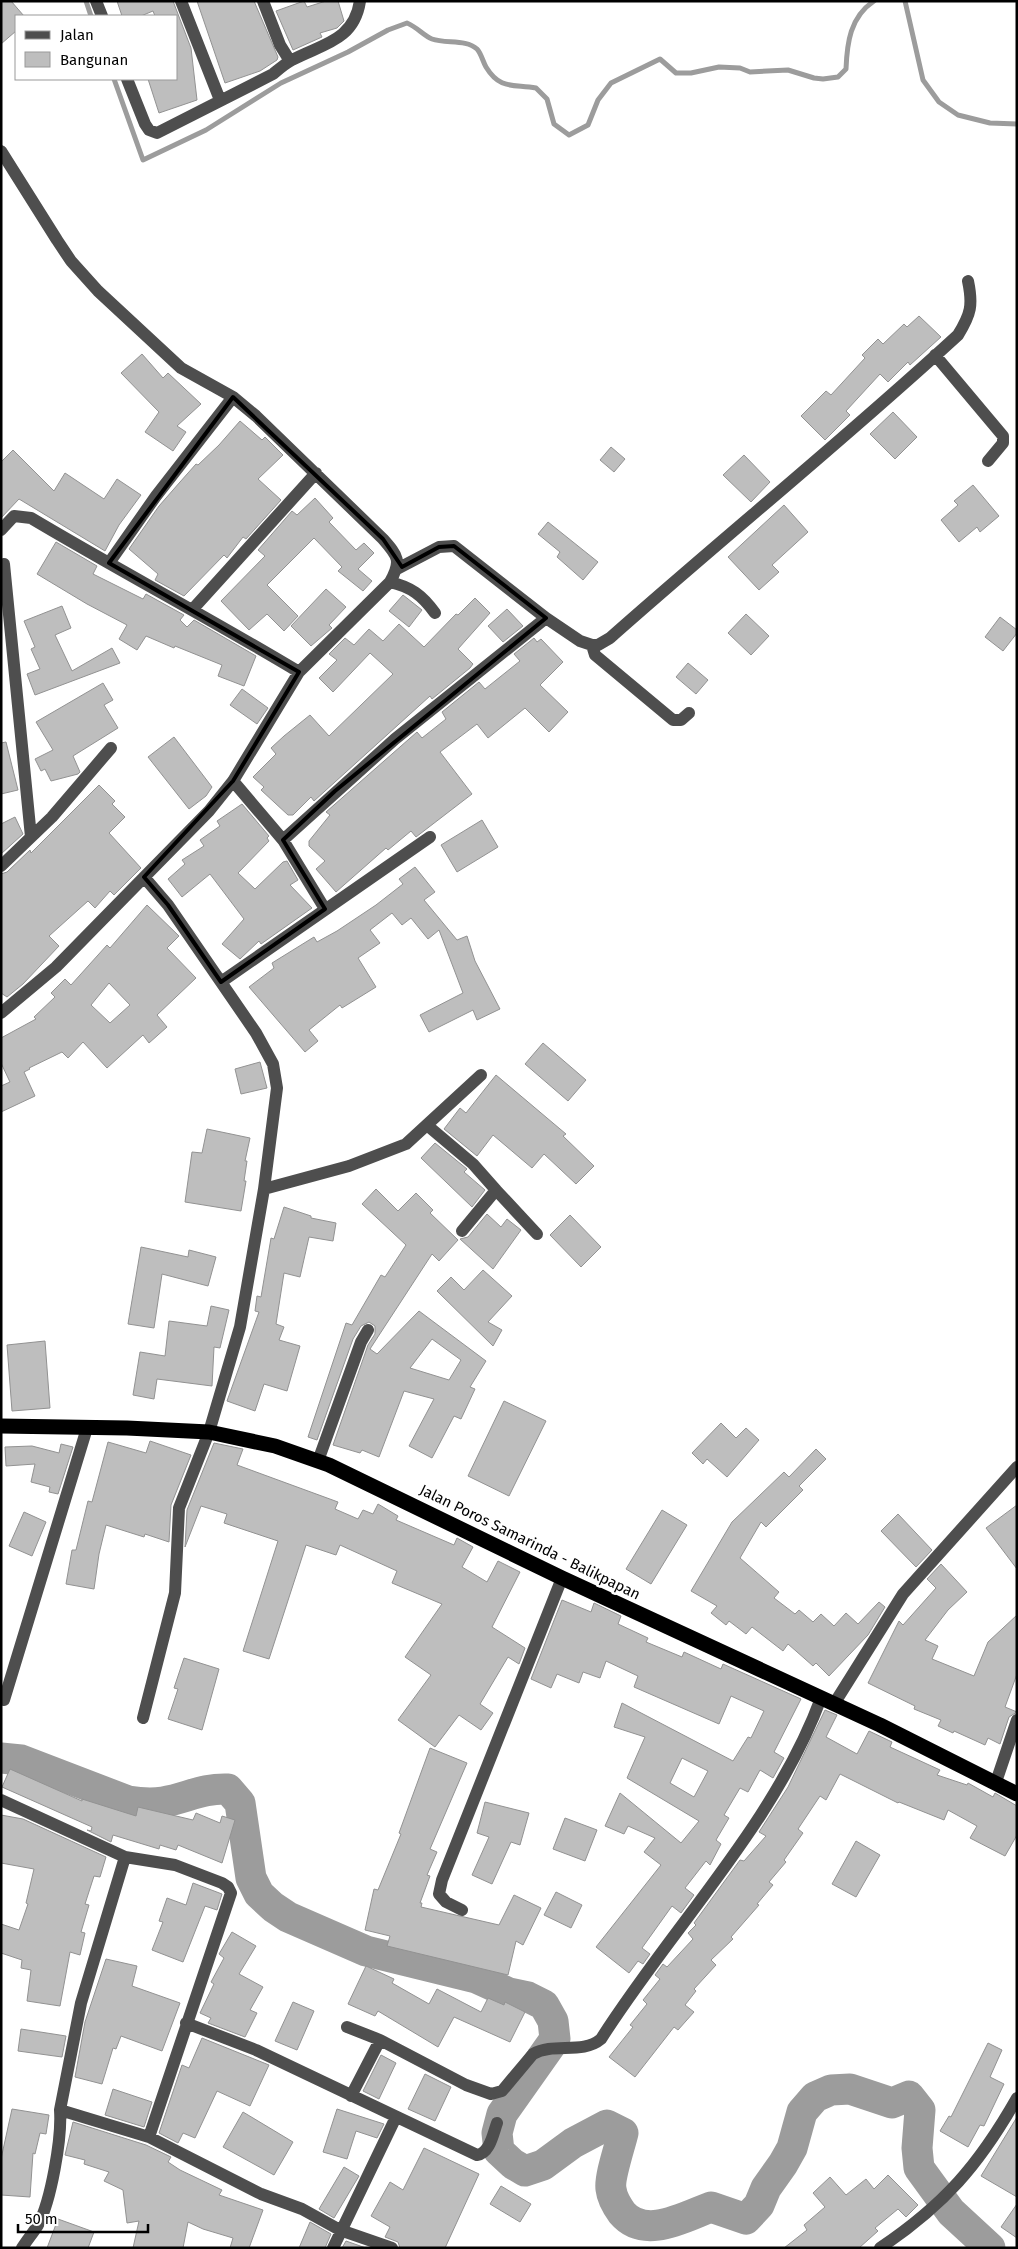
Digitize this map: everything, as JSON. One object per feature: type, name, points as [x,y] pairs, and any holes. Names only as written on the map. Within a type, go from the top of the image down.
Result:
[{"type":"highway","name":"Jalan Poros Samarinda - Balikpapan","points":[[1,1426],[208,1432],[275,1446],[318,1461],[383,1490],[562,1578],[828,1701],[1017,1794]]},
{"type":"street","points":[[96,1],[102,15]]},
{"type":"street","points":[[181,1],[220,100]]},
{"type":"street","points":[[263,1],[280,45],[290,61]]},
{"type":"street","points":[[127,80],[145,124],[153,132],[157,132],[273,74],[290,61],[340,38],[357,16],[360,1]]},
{"type":"street","points":[[1,151],[38,212],[71,261],[88,280],[181,368],[233,397],[316,473],[398,558],[397,569],[390,582],[299,672],[233,781],[185,837],[56,967],[1,1013]]},
{"type":"street","points":[[397,569],[439,548],[454,546],[546,618],[580,641],[598,645],[610,638],[700,559],[848,435],[958,335],[966,322],[972,303],[968,281]]},
{"type":"street","points":[[935,355],[1003,436],[1003,443],[988,460]]},
{"type":"street","points":[[109,563],[156,496],[233,397]]},
{"type":"street","points":[[192,610],[316,473]]},
{"type":"street","points":[[1,530],[14,516],[25,516],[299,672]]},
{"type":"street","points":[[4,564],[31,837]]},
{"type":"street","points":[[390,582],[405,585],[419,594],[435,614]]},
{"type":"street","points":[[283,840],[395,739],[546,618]]},
{"type":"street","points":[[592,645],[595,655],[658,710],[673,720],[681,720],[690,713]]},
{"type":"street","points":[[1,866],[13,857],[52,817],[111,748]]},
{"type":"street","points":[[233,781],[283,840],[325,909]]},
{"type":"street","points":[[220,982],[430,837]]},
{"type":"street","points":[[143,1718],[175,1593],[179,1508],[208,1432],[240,1327],[274,1124],[276,1076],[265,1047],[168,905],[144,877]]},
{"type":"street","points":[[264,1189],[349,1166],[406,1144],[428,1126],[481,1075]]},
{"type":"street","points":[[428,1126],[472,1164],[537,1234]]},
{"type":"street","points":[[462,1230],[496,1190]]},
{"type":"street","points":[[318,1461],[361,1342],[368,1330]]},
{"type":"street","points":[[4,1700],[87,1428]]},
{"type":"street","points":[[347,2027],[380,2040],[466,2085],[491,2094],[502,2091],[532,2054],[547,2047],[593,2046],[601,2039],[758,1817],[788,1770],[811,1725],[902,1594],[1017,1467]]},
{"type":"street","points":[[462,1910],[446,1902],[439,1894],[442,1880],[562,1578]]},
{"type":"street","points":[[996,1782],[1017,1720]]},
{"type":"street","points":[[1,1800],[125,1857],[175,1866],[222,1884],[228,1887],[231,1893],[149,2137]]},
{"type":"street","points":[[22,2248],[38,2225],[46,2203],[58,2142],[60,2110],[81,2002],[125,1857]]},
{"type":"street","points":[[186,2023],[256,2050],[478,2156],[488,2147],[497,2123]]},
{"type":"street","points":[[351,2096],[380,2040]]},
{"type":"street","points":[[880,2248],[915,2225],[951,2192],[978,2160],[1016,2100]]},
{"type":"street","points":[[60,2110],[149,2137],[261,2194],[302,2209],[340,2230],[392,2248]]},
{"type":"street","points":[[333,2248],[396,2117]]},
{"type":"highlighted area","points":[[233,397],[383,539],[402,567],[439,547],[454,546],[546,618],[335,791],[283,840],[325,909],[221,982],[168,905],[144,877],[233,781],[299,672],[109,563]]},
{"type":"building","points":[[1,1],[11,1],[23,15],[15,15],[15,32],[1,44]]},
{"type":"building","points":[[117,1],[173,1],[191,48],[197,100],[159,113],[148,80],[178,80],[178,15],[155,15],[153,11],[143,15],[122,15]]},
{"type":"building","points":[[197,1],[254,1],[278,57],[277,60],[260,71],[225,83]]},
{"type":"building","points":[[304,1],[307,7],[326,1],[338,1],[344,21],[337,28],[320,33],[322,37],[293,50],[276,11]]},
{"type":"building","points":[[919,316],[941,337],[910,365],[908,362],[888,382],[880,374],[846,411],[850,415],[825,440],[801,416],[826,391],[831,395],[865,358],[862,355],[878,339],[883,344],[904,324],[907,327]]},
{"type":"building","points":[[142,354],[163,378],[168,373],[201,404],[177,426],[186,432],[173,451],[145,432],[159,412],[121,373]]},
{"type":"building","points":[[893,412],[917,437],[895,459],[870,434]]},
{"type":"building","points":[[240,421],[262,440],[265,437],[283,455],[258,479],[281,500],[246,539],[243,537],[227,558],[224,555],[184,596],[155,580],[158,574],[129,549],[159,506],[196,464],[198,465],[219,445]]},
{"type":"building","points":[[611,447],[625,459],[614,472],[600,460]]},
{"type":"building","points":[[13,450],[54,491],[65,473],[104,499],[117,479],[141,495],[119,525],[105,551],[19,499],[1,518],[1,462]]},
{"type":"building","points":[[744,455],[770,482],[751,502],[723,475]]},
{"type":"building","points":[[973,485],[999,516],[980,532],[977,527],[959,542],[941,520],[958,505],[954,501]]},
{"type":"building","points":[[315,498],[333,518],[329,522],[356,550],[364,543],[374,553],[358,569],[372,581],[363,591],[338,571],[342,567],[314,538],[267,585],[298,616],[284,631],[267,614],[249,630],[221,601],[265,556],[258,550],[292,511],[297,515]]},
{"type":"building","points":[[784,505],[808,532],[772,565],[779,572],[759,590],[728,557]]},
{"type":"building","points":[[548,522],[598,562],[583,580],[557,557],[560,552],[538,534]]},
{"type":"building","points":[[56,542],[97,566],[93,574],[143,599],[146,594],[184,615],[180,620],[187,627],[194,620],[256,656],[244,686],[218,676],[222,665],[175,646],[174,648],[146,636],[137,650],[119,639],[127,625],[37,574]]},
{"type":"building","points":[[326,589],[346,607],[329,625],[332,628],[311,646],[291,626]]},
{"type":"building","points":[[403,595],[422,610],[409,627],[389,611]]},
{"type":"building","points":[[475,598],[490,613],[458,649],[473,664],[470,668],[432,699],[430,696],[314,801],[311,797],[293,815],[288,815],[261,790],[264,787],[253,777],[276,754],[271,748],[284,736],[310,715],[329,736],[393,674],[370,653],[333,692],[319,678],[337,660],[329,654],[345,638],[354,645],[369,629],[383,641],[399,624],[424,647],[456,614],[458,615]]},
{"type":"building","points":[[62,606],[71,628],[55,635],[72,671],[112,648],[120,663],[35,695],[27,674],[40,669],[31,649],[35,647],[24,621]]},
{"type":"building","points":[[507,609],[523,626],[503,642],[488,626]]},
{"type":"building","points":[[746,614],[769,636],[751,655],[728,633]]},
{"type":"building","points":[[1000,617],[1017,630],[1017,633],[1003,651],[985,637]]},
{"type":"building","points":[[534,638],[537,642],[541,639],[563,662],[540,685],[568,712],[549,732],[525,708],[488,738],[477,724],[440,752],[472,794],[416,837],[411,831],[388,850],[386,848],[336,892],[316,869],[325,861],[309,846],[309,841],[330,815],[326,812],[417,732],[422,738],[446,719],[442,712],[479,682],[485,689],[520,661],[514,654]]},
{"type":"building","points":[[688,663],[708,680],[696,694],[676,677]]},
{"type":"building","points":[[103,683],[113,700],[104,705],[118,728],[73,756],[80,772],[78,774],[51,781],[45,769],[41,771],[35,759],[53,750],[36,722]]},
{"type":"building","points":[[242,689],[268,708],[257,724],[230,705]]},
{"type":"building","points":[[174,737],[212,787],[206,796],[189,809],[148,757]]},
{"type":"building","points":[[6,742],[18,790],[1,794],[1,743]]},
{"type":"building","points":[[99,785],[115,801],[112,804],[125,817],[109,833],[141,868],[114,895],[110,891],[95,908],[88,901],[49,936],[59,946],[23,984],[7,997],[1,993],[1,874],[7,872],[30,850],[31,853]]},
{"type":"building","points":[[242,804],[269,836],[267,838],[269,841],[238,873],[255,889],[283,862],[287,861],[298,880],[290,885],[312,908],[261,944],[259,941],[240,959],[222,944],[244,919],[210,874],[182,897],[168,879],[185,864],[182,860],[204,846],[200,840],[220,826],[217,821]]},
{"type":"building","points":[[15,817],[23,834],[1,854],[1,824]]},
{"type":"building","points":[[482,820],[498,847],[457,872],[441,845]]},
{"type":"building","points":[[415,867],[435,892],[424,900],[457,940],[467,936],[475,961],[500,1009],[477,1020],[473,1010],[429,1032],[420,1015],[463,993],[439,930],[428,939],[411,918],[402,925],[392,913],[370,930],[380,943],[358,958],[376,987],[342,1008],[340,1005],[309,1030],[318,1041],[305,1052],[249,987],[274,968],[272,963],[314,937],[317,942],[337,931],[376,905],[403,884],[399,879]]},
{"type":"building","points":[[147,905],[179,936],[167,948],[196,978],[157,1015],[167,1027],[149,1043],[143,1035],[107,1068],[83,1042],[68,1058],[62,1052],[29,1068],[24,1072],[35,1096],[1,1112],[1,1086],[10,1082],[1,1063],[1,1038],[36,1019],[34,1017],[55,997],[51,993],[65,979],[71,985],[107,945],[110,948]],"holes":[[[109,983],[130,1005],[110,1023],[91,1005]]]},
{"type":"building","points":[[543,1043],[586,1080],[568,1101],[525,1064]]},
{"type":"building","points":[[260,1062],[267,1088],[241,1094],[235,1069]]},
{"type":"building","points":[[496,1075],[566,1134],[563,1136],[594,1166],[576,1184],[544,1154],[532,1168],[493,1135],[477,1156],[444,1129],[460,1108],[466,1113]]},
{"type":"building","points":[[207,1129],[250,1138],[245,1161],[247,1161],[244,1181],[246,1181],[241,1211],[185,1202],[192,1152],[202,1153]]},
{"type":"building","points":[[435,1143],[467,1169],[464,1172],[485,1190],[472,1207],[421,1158]]},
{"type":"building","points":[[376,1189],[398,1211],[416,1193],[433,1210],[430,1213],[458,1240],[439,1261],[432,1254],[370,1349],[377,1354],[419,1311],[486,1361],[470,1387],[475,1389],[461,1419],[454,1416],[432,1458],[409,1446],[434,1399],[404,1391],[379,1457],[362,1450],[360,1453],[333,1445],[368,1345],[375,1334],[375,1326],[369,1322],[361,1326],[353,1339],[317,1440],[308,1437],[346,1323],[352,1325],[381,1275],[385,1277],[406,1245],[362,1204]],"holes":[[[432,1339],[461,1360],[449,1380],[410,1368]]]},
{"type":"building","points":[[284,1207],[311,1216],[311,1218],[336,1223],[333,1241],[309,1237],[300,1277],[284,1273],[276,1324],[284,1327],[279,1340],[300,1346],[287,1391],[264,1384],[255,1411],[227,1401],[259,1312],[255,1311],[257,1296],[261,1297],[271,1238],[274,1239]]},
{"type":"building","points":[[487,1214],[501,1227],[507,1219],[521,1230],[493,1269],[460,1239],[468,1237]]},
{"type":"building","points":[[570,1215],[601,1247],[581,1267],[550,1235]]},
{"type":"building","points":[[141,1247],[188,1257],[189,1250],[216,1257],[208,1286],[162,1274],[154,1328],[128,1324]]},
{"type":"building","points":[[483,1270],[512,1296],[488,1322],[502,1330],[493,1346],[437,1291],[451,1277],[464,1290]]},
{"type":"building","points":[[211,1306],[229,1310],[220,1348],[214,1347],[212,1386],[157,1379],[154,1399],[133,1395],[140,1352],[165,1356],[169,1321],[207,1326]]},
{"type":"building","points":[[45,1341],[50,1408],[12,1411],[7,1345]]},
{"type":"building","points":[[504,1401],[546,1421],[509,1496],[468,1476]]},
{"type":"building","points":[[721,1423],[736,1438],[746,1428],[759,1440],[727,1477],[707,1459],[703,1464],[692,1453]]},
{"type":"building","points":[[150,1441],[191,1455],[171,1505],[169,1542],[145,1534],[144,1537],[106,1525],[99,1554],[94,1589],[66,1584],[72,1550],[76,1550],[88,1501],[92,1502],[108,1442],[146,1453]]},
{"type":"building","points":[[214,1443],[243,1449],[237,1465],[338,1502],[335,1509],[358,1519],[363,1510],[373,1514],[378,1504],[398,1516],[396,1520],[454,1545],[457,1538],[473,1547],[462,1567],[487,1582],[498,1561],[520,1572],[492,1627],[525,1648],[519,1664],[508,1657],[480,1704],[493,1713],[481,1730],[459,1715],[435,1747],[398,1720],[431,1675],[405,1657],[442,1604],[392,1583],[397,1571],[340,1545],[336,1555],[306,1545],[269,1659],[243,1651],[278,1541],[224,1523],[227,1514],[201,1506],[185,1547],[187,1510]]},
{"type":"building","points":[[61,1444],[73,1447],[58,1494],[49,1492],[50,1487],[31,1482],[35,1464],[6,1466],[5,1447],[32,1446],[59,1453]]},
{"type":"building","points":[[816,1449],[826,1459],[799,1486],[803,1490],[766,1527],[761,1522],[740,1558],[779,1592],[774,1598],[795,1614],[799,1610],[813,1622],[821,1614],[834,1626],[846,1613],[858,1624],[879,1602],[885,1607],[868,1635],[829,1676],[816,1663],[813,1666],[788,1644],[783,1651],[752,1627],[746,1634],[729,1621],[726,1625],[711,1613],[717,1606],[691,1591],[732,1522],[784,1472],[789,1477]]},
{"type":"building","points":[[1017,1505],[1017,1569],[986,1528]]},
{"type":"building","points":[[662,1510],[687,1525],[651,1584],[626,1569]]},
{"type":"building","points":[[24,1512],[46,1522],[32,1556],[9,1546]]},
{"type":"building","points":[[898,1514],[932,1550],[916,1567],[881,1531]]},
{"type":"building","points":[[941,1564],[967,1592],[948,1610],[925,1640],[938,1646],[932,1659],[974,1676],[988,1642],[1017,1615],[1017,1674],[1005,1707],[1017,1712],[1009,1717],[1000,1744],[988,1738],[985,1745],[954,1731],[953,1733],[938,1726],[941,1720],[914,1709],[915,1706],[868,1683],[899,1621],[903,1625],[936,1588],[927,1579]]},
{"type":"building","points":[[562,1600],[591,1612],[594,1603],[621,1616],[618,1624],[648,1638],[646,1642],[682,1657],[684,1652],[721,1669],[723,1664],[801,1699],[774,1752],[784,1758],[773,1778],[760,1770],[748,1792],[740,1788],[724,1815],[729,1818],[716,1840],[721,1844],[710,1865],[706,1861],[685,1888],[694,1895],[681,1913],[672,1906],[642,1948],[650,1954],[643,1964],[638,1961],[629,1973],[596,1947],[661,1865],[644,1852],[655,1838],[628,1826],[624,1834],[605,1826],[620,1793],[681,1843],[699,1821],[627,1778],[645,1737],[614,1727],[622,1703],[733,1761],[748,1737],[751,1738],[764,1711],[731,1696],[719,1724],[634,1687],[638,1676],[606,1661],[600,1678],[583,1672],[579,1683],[557,1674],[551,1688],[531,1679]],"holes":[[[682,1758],[708,1771],[694,1797],[670,1783]]]},
{"type":"building","points":[[184,1658],[219,1669],[202,1730],[168,1719],[178,1689],[174,1688]]},
{"type":"building","points":[[825,1710],[837,1715],[826,1737],[857,1754],[869,1731],[892,1742],[890,1747],[940,1770],[937,1775],[967,1785],[968,1783],[993,1797],[995,1793],[1017,1806],[1017,1835],[1005,1856],[970,1838],[977,1826],[948,1810],[944,1820],[898,1803],[840,1774],[826,1800],[820,1796],[798,1829],[803,1833],[784,1860],[786,1862],[769,1882],[773,1885],[757,1904],[759,1905],[731,1937],[733,1939],[711,1960],[716,1965],[694,1989],[696,1991],[685,2005],[694,2012],[678,2030],[674,2027],[635,2077],[609,2057],[633,2027],[630,2025],[647,2004],[643,2000],[660,1979],[655,1975],[663,1964],[667,1967],[693,1939],[688,1933],[696,1925],[694,1923],[740,1860],[744,1861],[766,1836],[759,1832],[788,1787]]},
{"type":"building","points":[[430,1748],[467,1763],[430,1849],[437,1852],[427,1875],[430,1876],[420,1903],[422,1903],[421,1907],[499,1925],[514,1895],[541,1908],[523,1945],[516,1941],[508,1975],[387,1946],[390,1936],[365,1930],[374,1889],[378,1890],[401,1834],[399,1833]]},
{"type":"building","points":[[10,1769],[82,1801],[82,1799],[136,1816],[138,1807],[193,1820],[196,1813],[220,1823],[222,1816],[235,1820],[222,1863],[178,1845],[176,1850],[160,1845],[159,1849],[113,1835],[111,1842],[87,1830],[91,1831],[92,1827],[2,1787]]},
{"type":"building","points":[[485,1802],[529,1813],[520,1845],[511,1842],[492,1884],[472,1875],[489,1837],[477,1833]]},
{"type":"building","points":[[1,1815],[23,1819],[106,1857],[100,1877],[94,1876],[85,1904],[89,1905],[81,1932],[85,1933],[80,1955],[70,1952],[60,2006],[27,2001],[31,1970],[21,1968],[22,1960],[1,1953],[1,1924],[19,1930],[28,1904],[26,1903],[34,1869],[1,1863]]},
{"type":"building","points":[[565,1818],[597,1830],[585,1861],[553,1849]]},
{"type":"building","points":[[856,1841],[880,1855],[856,1897],[832,1884]]},
{"type":"building","points":[[193,1883],[222,1894],[217,1910],[205,1906],[183,1962],[152,1950],[163,1922],[159,1921],[167,1898],[186,1905]]},
{"type":"building","points":[[556,1892],[582,1905],[571,1928],[544,1915]]},
{"type":"building","points":[[232,1932],[256,1946],[239,1974],[263,1987],[250,2010],[257,2013],[245,2037],[208,2023],[211,2018],[200,2013],[214,1984],[211,1982],[224,1958],[219,1954]]},
{"type":"building","points":[[106,1959],[137,1966],[132,1986],[180,2003],[162,2051],[121,2036],[116,2049],[113,2048],[102,2084],[75,2077],[85,2022]]},
{"type":"building","points":[[366,1966],[394,1979],[392,1983],[429,2004],[437,1989],[481,2012],[488,1998],[504,2005],[505,2002],[525,2012],[510,2042],[454,2017],[438,2047],[378,2011],[375,2016],[348,2004]]},
{"type":"building","points":[[293,2002],[314,2011],[297,2050],[275,2041]]},
{"type":"building","points":[[21,2029],[66,2036],[62,2057],[18,2051]]},
{"type":"building","points":[[202,2038],[269,2065],[250,2106],[217,2091],[195,2138],[183,2133],[178,2143],[159,2133],[182,2065],[189,2068]]},
{"type":"building","points":[[988,2043],[1002,2050],[990,2077],[1004,2084],[984,2126],[980,2125],[968,2147],[940,2131],[949,2116],[951,2117]]},
{"type":"building","points":[[381,2055],[396,2063],[379,2099],[363,2091]]},
{"type":"building","points":[[425,2074],[451,2087],[435,2121],[408,2109]]},
{"type":"building","points":[[113,2089],[152,2102],[144,2127],[105,2115]]},
{"type":"building","points":[[12,2109],[49,2115],[46,2134],[40,2133],[35,2154],[33,2153],[30,2197],[1,2195],[1,2159]]},
{"type":"building","points":[[337,2109],[384,2124],[377,2138],[356,2131],[347,2159],[323,2152]]},
{"type":"building","points":[[243,2112],[293,2142],[274,2175],[223,2147]]},
{"type":"building","points":[[1017,2117],[1017,2197],[981,2176]]},
{"type":"building","points":[[73,2122],[146,2145],[171,2157],[168,2162],[180,2170],[222,2190],[219,2195],[263,2210],[249,2248],[230,2248],[233,2238],[203,2229],[188,2222],[183,2248],[133,2248],[139,2221],[127,2223],[123,2190],[104,2181],[109,2172],[84,2164],[85,2160],[65,2155]]},
{"type":"building","points":[[424,2148],[479,2174],[445,2248],[400,2248],[398,2242],[385,2237],[390,2227],[371,2216],[390,2182],[403,2190]]},
{"type":"building","points":[[344,2167],[359,2176],[334,2218],[319,2209]]},
{"type":"building","points":[[888,2175],[918,2205],[906,2217],[898,2209],[875,2228],[878,2231],[859,2248],[784,2248],[807,2230],[804,2225],[825,2207],[813,2193],[830,2177],[846,2195],[866,2179],[874,2189]]},
{"type":"building","points":[[501,2186],[531,2204],[520,2222],[490,2204]]},
{"type":"building","points":[[1017,2204],[1017,2238],[1001,2227]]},
{"type":"building","points":[[58,2219],[94,2232],[88,2248],[47,2248]]},
{"type":"building","points":[[310,2222],[331,2234],[325,2248],[299,2248]]},
{"type":"building","points":[[346,2241],[366,2248],[342,2248]]},
{"type":"waterway","points":[[86,1],[91,15]]},
{"type":"waterway","points":[[114,80],[143,160],[206,130],[281,83],[348,52],[388,30],[407,23],[432,39],[467,44],[477,49],[491,74],[502,83],[536,88],[547,99],[554,124],[569,135],[588,125],[598,100],[611,83],[660,59],[676,73],[691,73],[719,67],[740,68],[750,72],[788,70],[823,79],[838,77],[846,69],[851,31],[866,7],[874,1]]},
{"type":"waterway","points":[[905,1],[923,80],[939,102],[958,115],[990,123],[1017,124]]},
{"type":"waterway","points":[[1,1758],[21,1760],[132,1802],[159,1803],[210,1790],[228,1789],[240,1803],[251,1878],[259,1894],[273,1907],[288,1917],[366,1951],[476,1978],[509,1993],[528,1997],[544,2005],[553,2021],[555,2039],[502,2114],[497,2133],[499,2151],[513,2164],[525,2171],[543,2165],[573,2143],[607,2125],[623,2133],[613,2170],[611,2189],[618,2208],[631,2221],[653,2226],[665,2224],[711,2207],[746,2219],[759,2205],[766,2188],[783,2164],[792,2148],[802,2112],[815,2097],[831,2090],[850,2089],[892,2103],[909,2096],[920,2110],[917,2148],[919,2168],[951,2212],[990,2248]]}]
